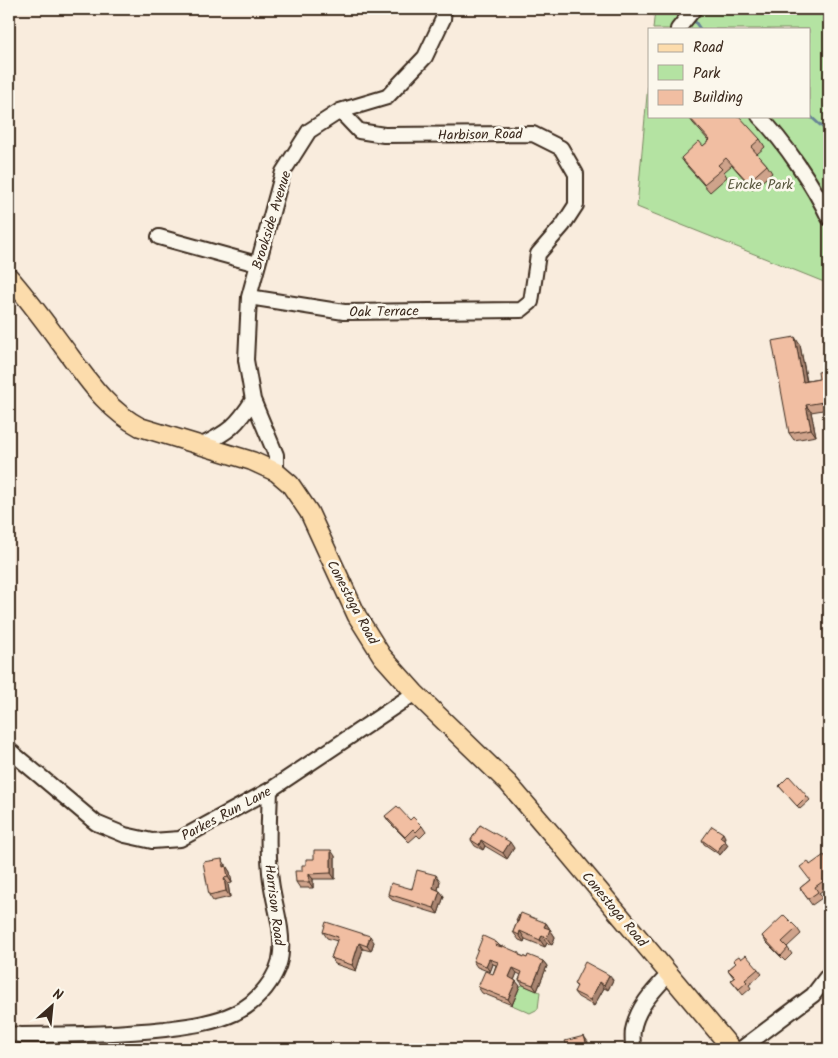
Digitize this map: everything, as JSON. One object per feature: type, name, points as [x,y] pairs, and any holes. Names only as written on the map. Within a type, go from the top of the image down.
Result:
[{"type":"main road","name":"Conestoga Road","points":[[9,277],[24,293],[90,383],[113,409],[126,419],[140,426],[252,461],[276,472],[290,484],[303,501],[357,616],[382,656],[415,693],[508,783],[732,1049]]},
{"type":"street","name":"Brookside Avenue","points":[[276,472],[276,455],[253,400],[246,360],[248,297],[283,172],[309,131],[340,111],[387,97],[426,57],[443,19],[444,9]]},
{"type":"street","points":[[681,25],[694,9]]},
{"type":"street","name":"Harbison Road","points":[[340,111],[359,131],[384,135],[533,134],[562,148],[576,174],[576,206],[563,225],[538,254],[531,302],[521,310]]},
{"type":"street","points":[[761,118],[770,127],[822,202],[829,218]]},
{"type":"street","points":[[159,237],[257,264]]},
{"type":"street","name":"Oak Terrace","points":[[248,297],[344,312],[521,310]]},
{"type":"street","points":[[202,445],[222,436],[234,427],[253,400]]},
{"type":"street","name":"Parkes Run Lane","points":[[9,750],[96,823],[125,835],[152,841],[180,839],[270,790],[415,693]]},
{"type":"street","name":"Harrison Road","points":[[9,1034],[106,1034],[189,1026],[226,1016],[246,1007],[252,1002],[275,973],[281,952],[280,927],[271,881],[268,842],[270,790]]},
{"type":"street","points":[[633,1049],[634,1029],[639,1013],[652,991],[669,974]]},
{"type":"street","points":[[741,1049],[813,995],[829,974]]},
{"type":"green space","name":"Encke Park","points":[[655,9],[829,9],[829,284],[637,207],[648,84],[648,118],[810,118],[810,28],[653,28]]},
{"type":"green space","points":[[523,985],[540,992],[538,1009],[530,1013],[512,1005],[520,986]]},
{"type":"building","points":[[690,118],[741,118],[760,139],[751,147],[767,165],[748,182],[726,158],[718,165],[722,169],[704,184],[681,158],[699,141],[703,146],[710,140]]},
{"type":"building","points":[[795,337],[803,382],[819,379],[818,372],[829,370],[829,401],[806,405],[811,429],[789,433],[772,341]]},
{"type":"building","points":[[789,776],[807,796],[797,806],[779,786]]},
{"type":"building","points":[[397,806],[410,820],[413,817],[422,826],[416,832],[413,829],[405,837],[385,816]]},
{"type":"building","points":[[480,825],[510,842],[503,853],[481,840],[479,845],[471,840]]},
{"type":"building","points":[[712,826],[723,833],[720,837],[725,841],[717,851],[702,840]]},
{"type":"building","points":[[314,850],[331,850],[331,873],[309,874],[309,882],[296,882],[295,871],[302,871],[302,865],[306,865],[306,859],[314,859]]},
{"type":"building","points":[[824,855],[829,862],[829,877],[815,887],[818,892],[808,899],[800,888],[810,880],[800,867],[808,861],[810,865]]},
{"type":"building","points":[[222,859],[223,867],[226,866],[228,877],[224,878],[226,891],[209,895],[203,862]]},
{"type":"building","points":[[417,870],[436,875],[433,888],[440,891],[434,908],[388,894],[391,883],[412,889]]},
{"type":"building","points":[[521,913],[546,923],[544,927],[550,929],[547,938],[542,935],[540,940],[520,931],[519,935],[513,932]]},
{"type":"building","points":[[784,915],[797,928],[782,942],[788,948],[781,956],[762,936]]},
{"type":"building","points":[[326,922],[370,936],[367,946],[359,943],[352,965],[331,958],[338,937],[323,932]]},
{"type":"building","points":[[483,936],[496,942],[495,945],[503,946],[519,953],[519,955],[527,958],[528,955],[543,961],[533,985],[519,980],[522,972],[513,968],[509,977],[516,981],[508,999],[478,987],[485,971],[493,974],[498,962],[489,959],[486,966],[473,961]]},
{"type":"building","points":[[746,955],[758,969],[745,980],[747,982],[739,989],[731,980],[735,977],[728,970],[736,963],[733,960],[739,956],[741,959]]},
{"type":"building","points":[[585,962],[609,975],[604,985],[600,982],[590,1000],[574,992],[577,986],[574,984]]},
{"type":"building","points":[[584,1036],[588,1049],[568,1049],[565,1041]]},
{"type":"waterway","points":[[692,17],[699,28]]},
{"type":"waterway","points":[[810,116],[829,133]]}]
